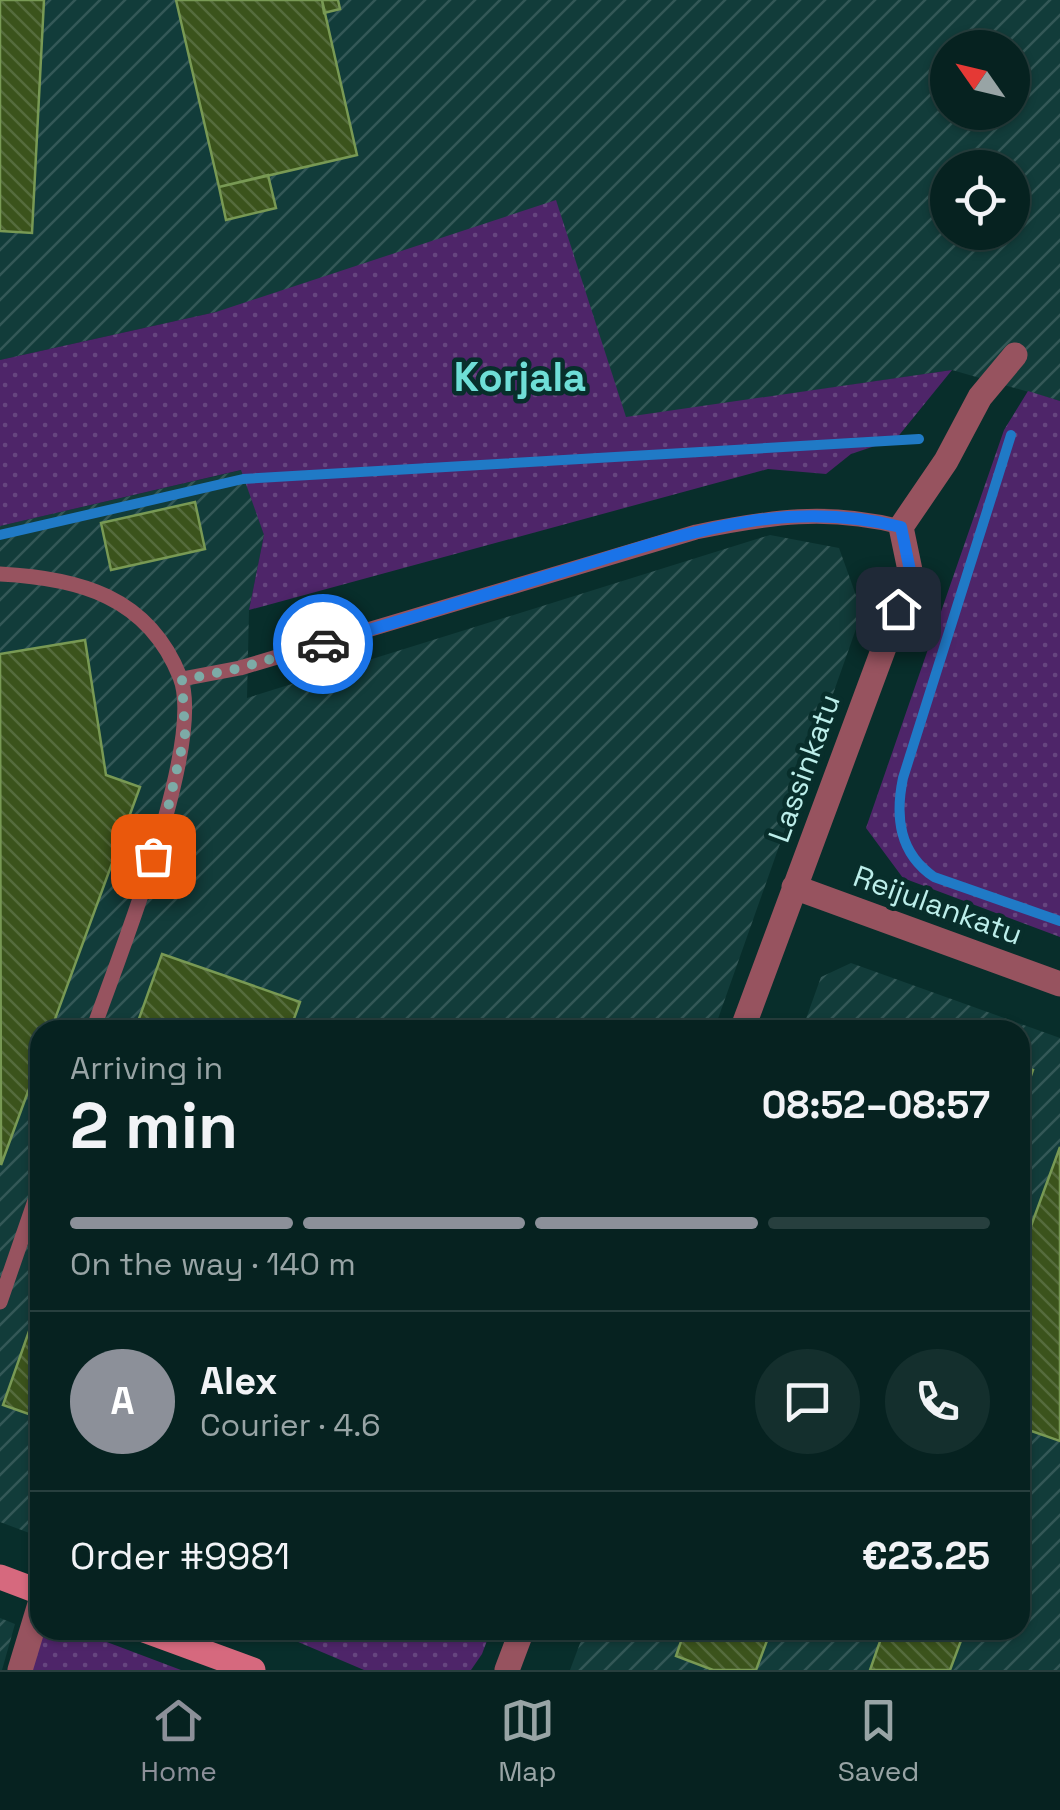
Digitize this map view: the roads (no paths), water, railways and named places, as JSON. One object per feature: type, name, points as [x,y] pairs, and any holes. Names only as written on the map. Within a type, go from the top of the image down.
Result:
[{"type":"street","points":[[901,527],[946,460],[980,396],[1015,356]]},
{"type":"street","name":"Lassinkatu","points":[[746,1020],[911,575],[901,527]]},
{"type":"street","name":"Reijulankatu","points":[[794,887],[1060,984]]},
{"type":"street","points":[[0,1577],[30,1588]]},
{"type":"street","points":[[20,1670],[30,1637]]},
{"type":"street","points":[[171,1640],[253,1670]]},
{"type":"street","points":[[507,1670],[518,1640]]},
{"type":"lane","points":[[182,680],[240,668],[696,532],[769,517],[815,514],[860,516],[901,527]]},
{"type":"lane","points":[[0,574],[67,580],[126,605],[157,636],[182,680],[185,734],[165,821],[96,1020]]},
{"type":"lane","points":[[0,1302],[30,1215]]},
{"type":"waterway","points":[[1011,435],[903,778],[900,820],[913,857],[934,877],[1060,921]]},
{"type":"waterway","points":[[0,535],[243,479],[919,439]]},
{"type":"district","name":"Korjala","points":[[520,377]]}]
